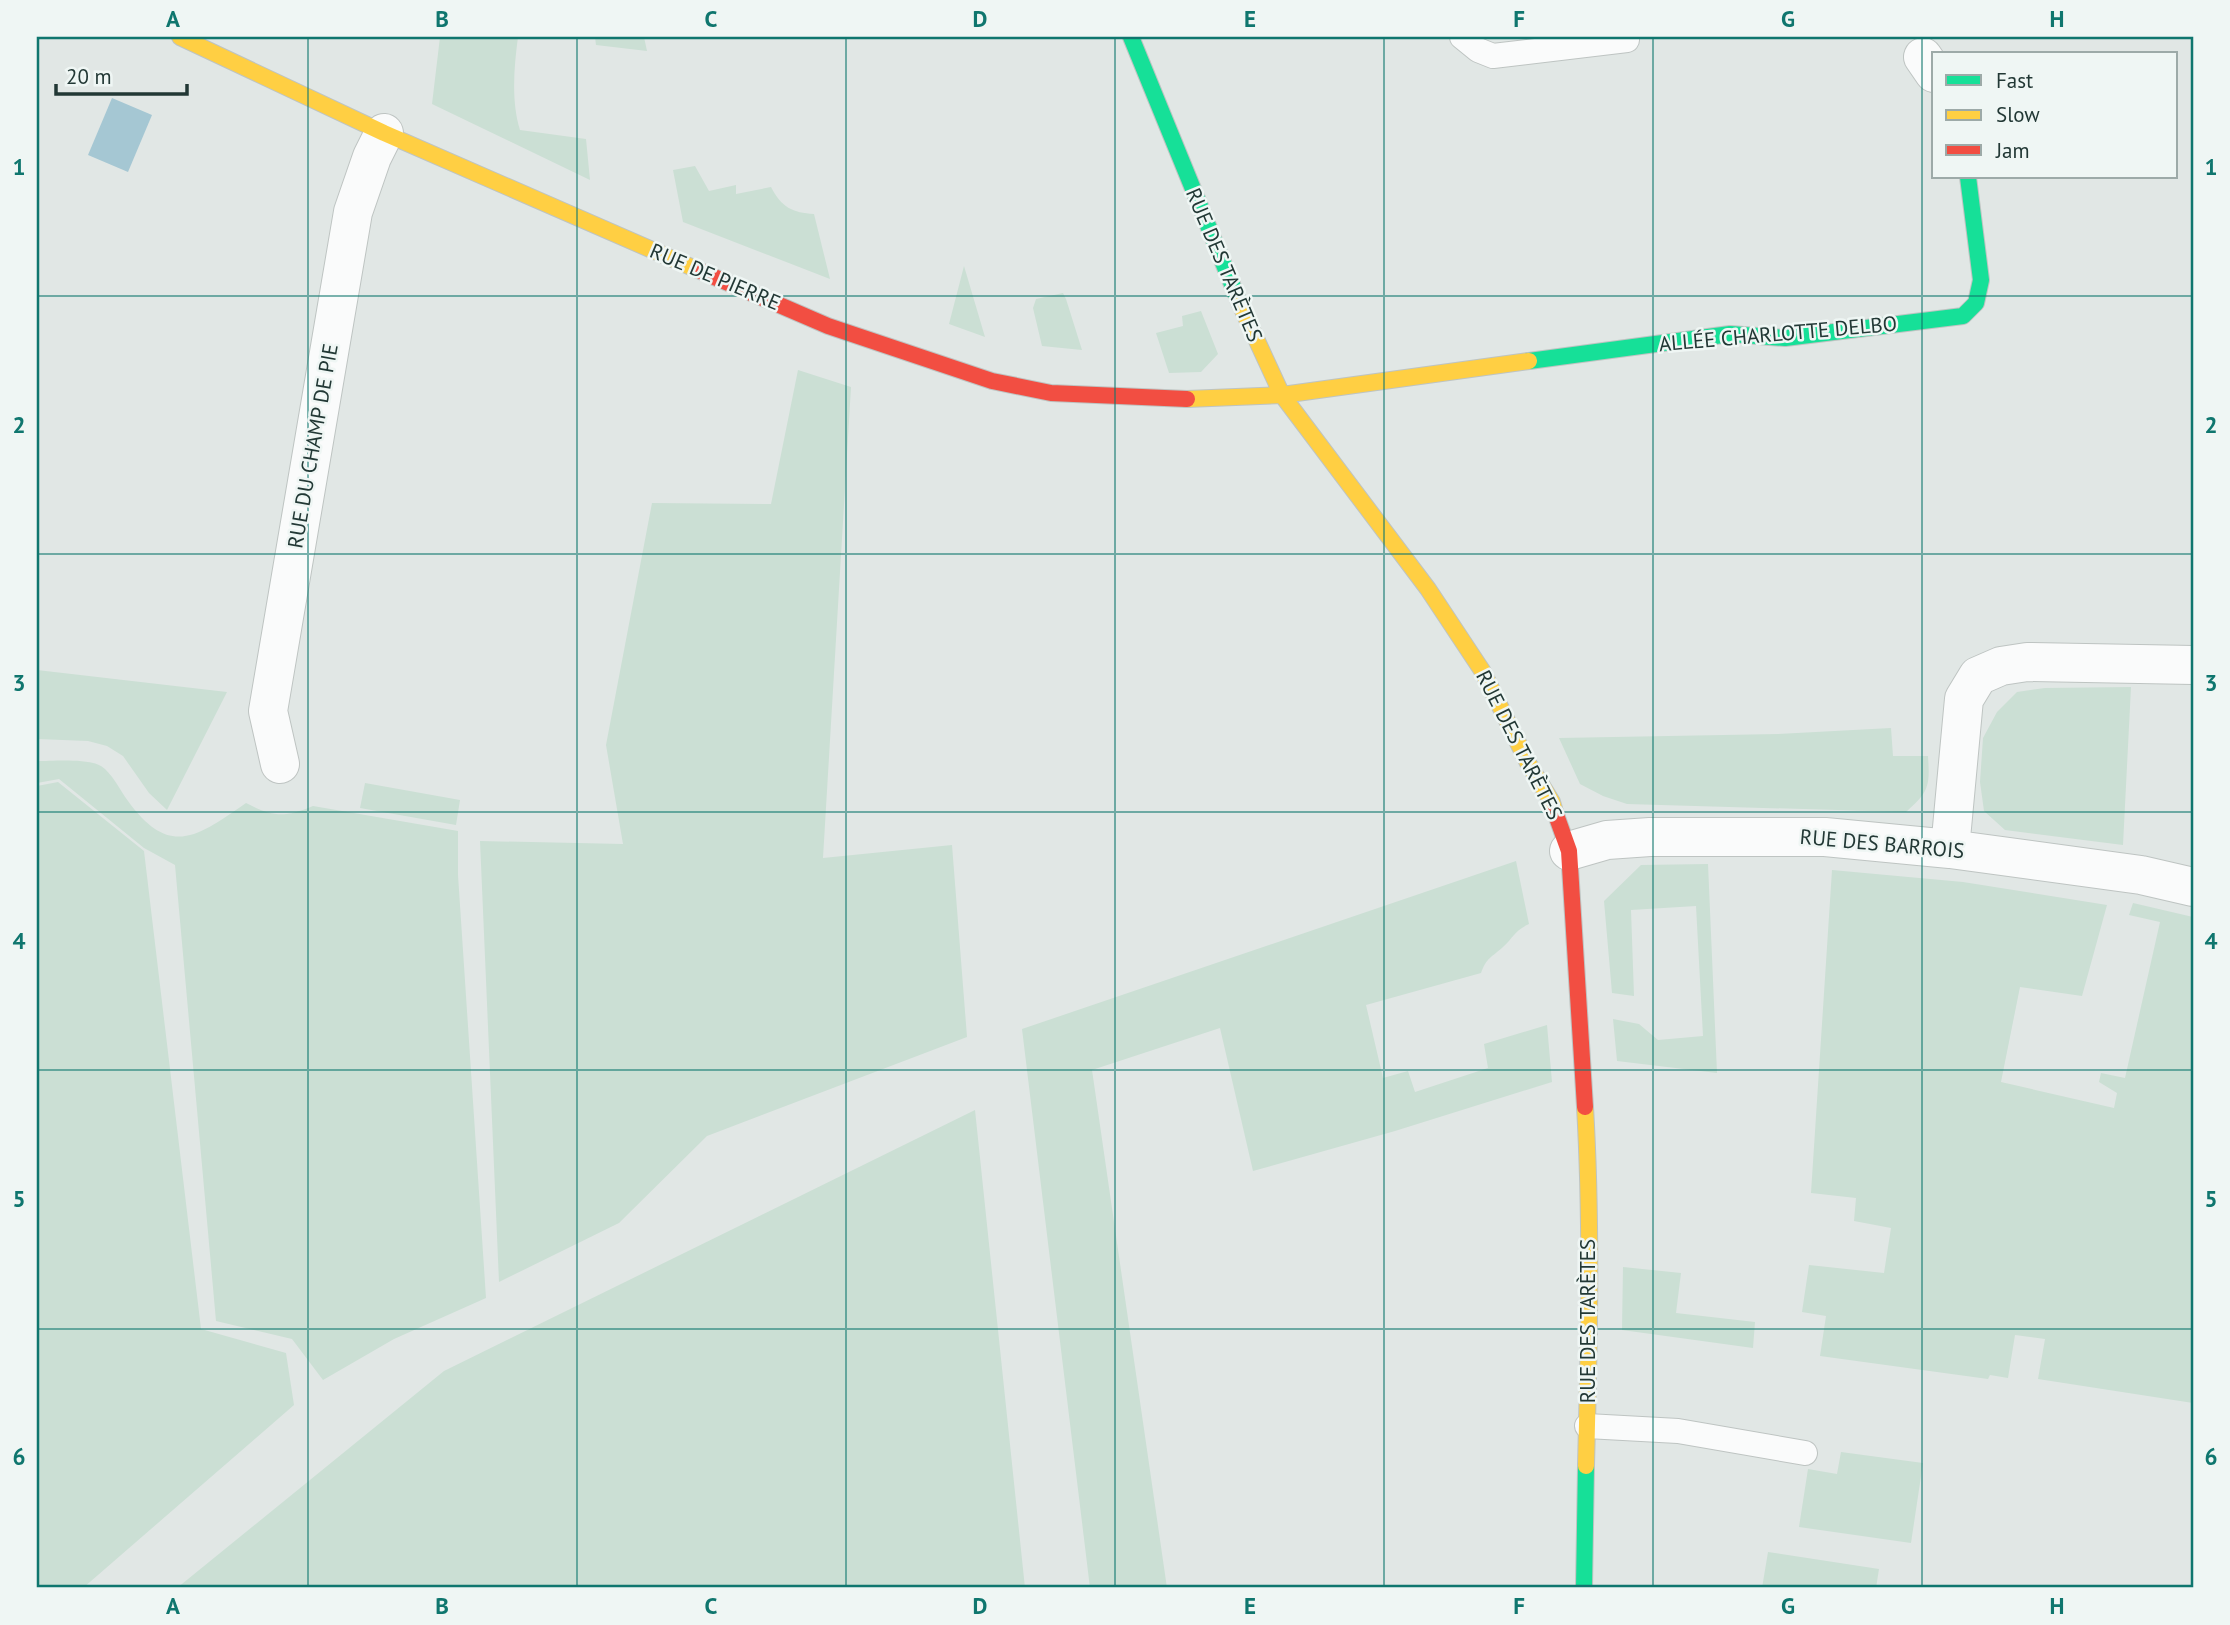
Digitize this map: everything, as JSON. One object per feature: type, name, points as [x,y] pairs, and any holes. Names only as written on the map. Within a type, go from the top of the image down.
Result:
[{"type":"street","name":"RUE DE PIERRE","points":[[180,37],[384,133],[828,326],[992,381],[1065,394],[1190,399],[1282,395]]},
{"type":"street","name":"RUE DES TARÈTES","points":[[1131,37],[1256,342],[1282,395],[1331,456],[1428,589],[1483,672],[1528,763],[1552,802],[1569,851],[1588,1162],[1584,1588]]},
{"type":"street","name":"RUE DU CHAMP DE PIE","points":[[280,764],[268,711],[353,212],[372,157],[384,133]]},
{"type":"street","name":"ALLÉE CHARLOTTE DELBO","points":[[1282,395],[1730,334],[1784,338],[1963,316],[1976,303],[1981,280],[1968,178]]},
{"type":"street","points":[[1950,849],[1964,699],[1978,676],[2001,666],[2027,662],[2193,665]]},
{"type":"street","name":"RUE DES BARROIS","points":[[1569,851],[1607,840],[1650,837],[1825,837],[1950,849],[2141,875],[2193,887]]},
{"type":"lane","points":[[1462,37],[1478,51],[1493,56],[1627,40]]},
{"type":"lane","points":[[1587,1426],[1678,1431],[1805,1454]]},
{"type":"green space","points":[[440,37],[518,37],[514,96],[520,130],[586,139],[590,180],[432,104]]},
{"type":"green space","points":[[595,37],[644,37],[647,51],[596,45]]},
{"type":"green space","points":[[695,166],[709,191],[736,185],[736,194],[771,187],[788,208],[814,214],[830,279],[683,222],[673,170]]},
{"type":"green space","points":[[964,266],[985,337],[949,324]]},
{"type":"green space","points":[[1063,293],[1082,350],[1042,346],[1033,308],[1036,299]]},
{"type":"green space","points":[[1201,311],[1218,354],[1201,372],[1169,373],[1156,333],[1183,326],[1182,316]]},
{"type":"green space","points":[[798,370],[851,387],[823,858],[952,845],[967,1037],[707,1136],[619,1223],[499,1282],[480,841],[623,844],[606,745],[652,503],[771,504]]},
{"type":"green space","points":[[37,670],[227,692],[167,810],[149,793],[123,756],[107,746],[88,741],[37,739]]},
{"type":"green space","points":[[2131,687],[2123,845],[2005,830],[1984,811],[1980,782],[1983,738],[1997,712],[2017,692],[2045,688]]},
{"type":"green space","points":[[1891,728],[1893,756],[1928,756],[1929,775],[1926,788],[1906,812],[1627,804],[1580,784],[1559,738],[1778,734]]},
{"type":"green space","points":[[37,761],[79,761],[101,766],[143,819],[157,830],[171,836],[199,832],[246,803],[271,813],[294,813],[313,806],[458,831],[458,875],[486,1298],[394,1339],[323,1380],[292,1339],[216,1321],[175,865],[144,848],[59,779],[37,783]]},
{"type":"green space","points":[[58,782],[144,851],[201,1329],[286,1353],[294,1405],[83,1588],[37,1588],[37,786]]},
{"type":"green space","points":[[365,783],[460,800],[456,825],[360,808]]},
{"type":"green space","points":[[1516,861],[1529,924],[1490,958],[1481,973],[1366,1005],[1383,1078],[1408,1071],[1415,1092],[1488,1068],[1484,1044],[1547,1025],[1552,1082],[1395,1131],[1253,1171],[1220,1028],[1092,1070],[1167,1588],[1090,1588],[1022,1029]]},
{"type":"green space","points":[[1708,864],[1717,1073],[1617,1061],[1613,1019],[1639,1024],[1658,1040],[1703,1036],[1696,906],[1631,910],[1634,996],[1612,993],[1604,901],[1641,865]]},
{"type":"green space","points":[[1832,870],[1963,882],[2107,905],[2082,996],[2020,987],[2001,1082],[2114,1108],[2117,1093],[2099,1082],[2101,1073],[2125,1078],[2160,922],[2129,915],[2133,903],[2193,917],[2193,1403],[2038,1379],[2045,1339],[2015,1335],[2008,1378],[1990,1375],[1988,1379],[1820,1356],[1826,1316],[1802,1312],[1809,1265],[1884,1273],[1891,1228],[1854,1221],[1856,1198],[1811,1193]]},
{"type":"green space","points":[[975,1110],[1025,1588],[177,1588],[444,1371]]},
{"type":"green space","points":[[1623,1267],[1681,1273],[1676,1313],[1755,1322],[1753,1348],[1622,1330]]},
{"type":"green space","points":[[1841,1452],[1923,1463],[1911,1543],[1799,1527],[1808,1469],[1837,1474]]},
{"type":"green space","points":[[1768,1552],[1879,1569],[1876,1588],[1762,1588]]},
{"type":"water","points":[[112,98],[152,115],[128,172],[88,155]]},
{"type":"traffic: fast","points":[[1131,37],[1240,304]]},
{"type":"traffic: fast","points":[[1529,361],[1730,334],[1785,338],[1963,316],[1976,303],[1981,280],[1968,178]]},
{"type":"traffic: fast","points":[[1584,1588],[1586,1466]]},
{"type":"traffic: slow","points":[[180,37],[384,133],[698,270]]},
{"type":"traffic: slow","points":[[1240,304],[1282,395],[1428,589],[1483,672],[1555,812]]},
{"type":"traffic: slow","points":[[1187,399],[1282,395],[1529,361]]},
{"type":"traffic: slow","points":[[1585,1107],[1589,1241],[1586,1466]]},
{"type":"traffic: jam","points":[[698,270],[828,326],[992,381],[1051,393],[1187,399]]},
{"type":"traffic: jam","points":[[1555,812],[1569,851],[1585,1107]]}]
